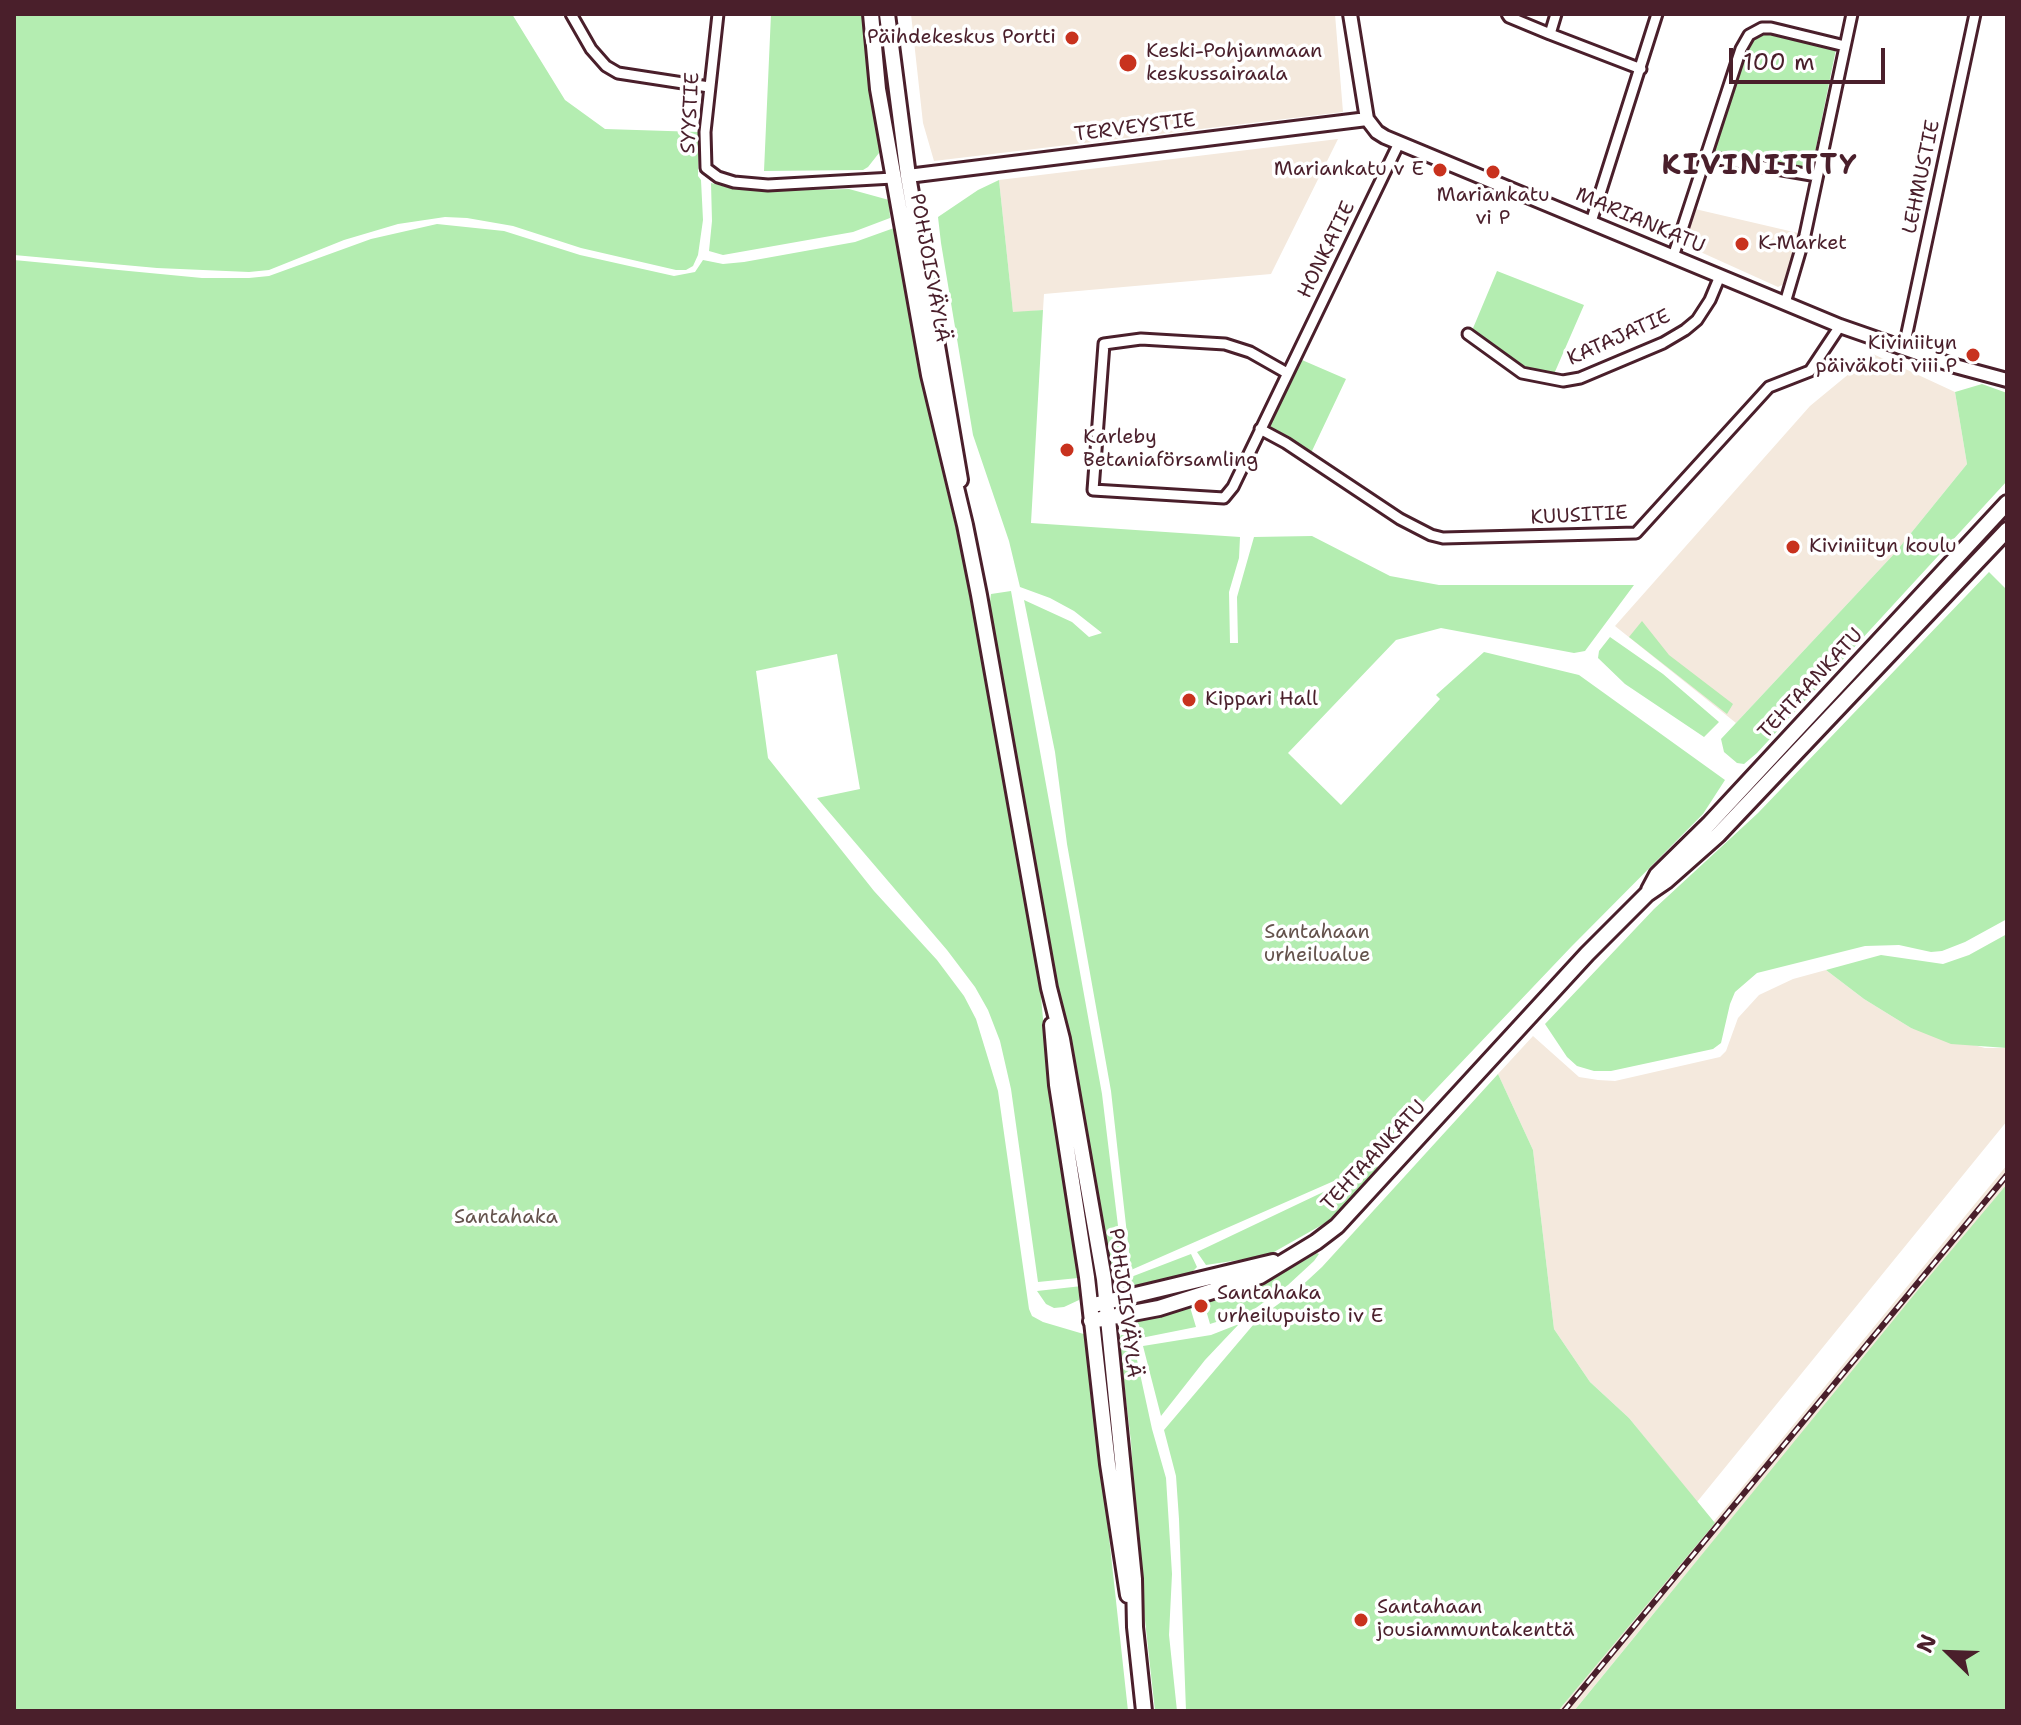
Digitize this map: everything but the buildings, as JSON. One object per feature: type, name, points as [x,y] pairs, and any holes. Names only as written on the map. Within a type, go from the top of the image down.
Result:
[{"type":"main road","name":"POHJOISVÄYLÄ","points":[[871,14],[878,89],[900,177]]},
{"type":"main road","name":"POHJOISVÄYLÄ","points":[[887,14],[900,177],[929,375],[965,525],[1049,988],[1070,1081],[1106,1302],[1144,1711]]},
{"type":"main road","name":"TEHTAANKATU","points":[[1647,894],[1657,875],[1709,824],[2007,503]]},
{"type":"main road","name":"TEHTAANKATU","points":[[1091,1321],[1211,1293],[1260,1276],[1316,1242],[1353,1209],[1587,954],[1647,894],[1718,835],[2007,530]]},
{"type":"main road","name":"POHJOISVÄYLÄ","points":[[1049,988],[1057,1085],[1090,1306],[1124,1578],[1135,1627]]},
{"type":"main road","name":"TEHTAANKATU","points":[[1090,1306],[1285,1259]]},
{"type":"street","points":[[571,14],[591,49],[606,66],[618,73],[709,87]]},
{"type":"street","name":"SYYSTIE","points":[[718,14],[705,132],[706,168],[718,177],[734,182],[768,185],[900,177]]},
{"type":"street","points":[[1350,14],[1367,119]]},
{"type":"street","points":[[1507,14],[1641,69]]},
{"type":"street","points":[[1550,34],[1556,14]]},
{"type":"street","points":[[1591,222],[1657,14]]},
{"type":"street","points":[[1785,303],[1805,235],[1852,14]]},
{"type":"street","name":"LEHMUSTIE","points":[[1904,347],[1975,14]]},
{"type":"street","points":[[1673,257],[1741,49],[1749,35],[1762,28],[1771,28],[1845,46]]},
{"type":"street","name":"TERVEYSTIE","points":[[900,177],[1367,119]]},
{"type":"street","name":"MARIANKATU","points":[[1367,119],[1377,132],[1399,143],[1840,326],[1955,366],[2007,380]]},
{"type":"street","name":"HONKATIE","points":[[1287,373],[1250,352],[1225,344],[1141,339],[1104,344],[1093,490],[1224,498],[1233,487],[1399,143]]},
{"type":"street","points":[[1707,157],[1817,176]]},
{"type":"street","name":"KATAJATIE","points":[[1468,334],[1522,373],[1563,381],[1580,378],[1663,343],[1685,330],[1697,320],[1710,300],[1720,276]]},
{"type":"street","name":"KUUSITIE","points":[[1260,429],[1299,451],[1400,519],[1431,535],[1443,538],[1636,533],[1769,387],[1810,371],[1840,326]]},
{"type":"shaded area","name":"Keski-Pohjanmaan keskussairaala","points":[[911,14],[1335,14],[1343,112],[934,161],[923,123]]},
{"type":"shaded area","points":[[1338,139],[1271,274],[1044,294],[1043,310],[1013,313],[999,180]]},
{"type":"shaded area","points":[[1695,209],[1798,233],[1784,284],[1778,287],[1685,245]]},
{"type":"shaded area","points":[[1873,354],[1955,392],[1967,464],[1894,554],[1736,723],[1615,626],[1810,406]]},
{"type":"shaded area","points":[[1826,970],[1864,999],[1911,1028],[1985,1048],[2007,1048],[2007,1121],[1697,1502],[1629,1418],[1590,1382],[1554,1329],[1533,1150],[1498,1074],[1533,1036],[1579,1077],[1598,1080],[1615,1081],[1720,1057],[1726,1051],[1738,1018],[1759,995],[1793,979]]},
{"type":"shaded area","points":[[2007,1165],[2007,1184],[1574,1711],[1558,1711]]},
{"type":"green space","points":[[14,14],[512,14],[565,100],[605,129],[699,132],[698,176],[701,180],[703,220],[698,255],[693,266],[676,270],[581,248],[513,226],[445,217],[398,224],[344,240],[269,270],[249,272],[157,268],[14,255]]},
{"type":"green space","points":[[771,14],[865,14],[880,144],[879,153],[868,167],[863,170],[764,171]]},
{"type":"green space","points":[[1771,33],[1836,49],[1811,172],[1714,153],[1752,38]]},
{"type":"green space","name":"Santahaan urheilualue","points":[[999,180],[1013,312],[1043,310],[1031,523],[1240,537],[1239,558],[1229,592],[1230,643],[1238,643],[1237,597],[1254,537],[1312,536],[1390,576],[1439,585],[1634,585],[1585,651],[1574,653],[1441,628],[1396,640],[1288,753],[1341,805],[1440,699],[1436,695],[1484,652],[1579,675],[1725,780],[1703,814],[1571,947],[1359,1170],[1131,1270],[1111,1091],[1067,844],[1055,752],[1024,600],[1072,622],[1089,637],[1102,633],[1074,611],[1020,587],[1009,541],[973,435],[941,243],[938,217]]},
{"type":"green space","points":[[711,183],[734,189],[769,191],[849,189],[889,200],[890,218],[853,232],[723,255],[709,251]]},
{"type":"green space","name":"Santahaka","points":[[437,224],[504,231],[580,255],[674,276],[695,272],[703,260],[723,264],[744,262],[855,242],[894,228],[918,366],[973,602],[1041,997],[1048,1073],[1078,1278],[1038,1282],[1011,1089],[1000,1041],[988,1010],[947,950],[817,798],[860,789],[837,654],[756,671],[768,758],[874,891],[937,960],[964,996],[976,1019],[998,1091],[1029,1309],[1032,1316],[1043,1322],[1087,1335],[1128,1711],[14,1711],[14,260],[202,278],[249,278],[269,276],[371,239]]},
{"type":"green space","points":[[1497,271],[1584,305],[1554,374],[1516,364],[1471,333]]},
{"type":"green space","points":[[1302,360],[1346,379],[1311,453],[1269,428]]},
{"type":"green space","points":[[1982,384],[2007,393],[2007,481],[1757,753],[1744,764],[1737,763],[1724,752],[1721,739],[1894,554],[1967,464],[1955,392]]},
{"type":"green space","points":[[1989,572],[2007,590],[2007,919],[1942,951],[1931,952],[1899,945],[1865,946],[1757,973],[1735,992],[1721,1043],[1713,1049],[1611,1071],[1594,1071],[1577,1066],[1567,1057],[1545,1024],[1654,909],[1758,813]]},
{"type":"green space","points":[[1011,591],[1102,1094],[1123,1267],[1121,1273],[1109,1275],[989,609],[991,594]]},
{"type":"green space","points":[[1642,621],[1669,655],[1733,704],[1727,714],[1629,637]]},
{"type":"green space","points":[[1610,637],[1663,674],[1719,722],[1704,737],[1625,684],[1598,658],[1599,651]]},
{"type":"green space","points":[[2007,934],[2007,1048],[1951,1044],[1911,1028],[1864,999],[1826,970],[1881,955],[1943,964],[1969,955]]},
{"type":"green space","points":[[1498,1074],[1533,1150],[1554,1329],[1590,1382],[1629,1418],[1715,1523],[1558,1711],[1186,1711],[1176,1476],[1164,1430],[1259,1318],[1295,1292],[1322,1267]]},
{"type":"green space","points":[[1378,1166],[1374,1176],[1327,1222],[1274,1252],[1206,1265],[1197,1252]]},
{"type":"green space","points":[[2007,1184],[2007,1711],[1574,1711],[1918,1290]]},
{"type":"green space","points":[[1317,1253],[1314,1261],[1288,1285],[1253,1310],[1210,1324],[1204,1303],[1276,1277]]},
{"type":"green space","points":[[1191,1254],[1197,1267],[1190,1274],[1174,1282],[1132,1292],[1131,1277]]},
{"type":"green space","points":[[1082,1286],[1079,1300],[1064,1307],[1054,1308],[1046,1304],[1037,1291]]},
{"type":"green space","points":[[1190,1307],[1196,1327],[1141,1338],[1137,1319]]},
{"type":"green space","points":[[1129,1323],[1166,1478],[1172,1574],[1169,1635],[1177,1711],[1155,1711],[1119,1340]]},
{"type":"green space","points":[[1239,1324],[1205,1360],[1161,1416],[1143,1346],[1211,1335]]},
{"type":"railway","points":[[1564,1711],[2007,1175]]},
{"type":"place","name":"Päihdekeskus Portti","points":[[1072,38]]},
{"type":"place","name":"Keski-Pohjanmaan keskussairaala","points":[[1128,63]]},
{"type":"place","name":"Mariankatu v E","points":[[1440,170]]},
{"type":"place","name":"Mariankatu vi P","points":[[1493,172]]},
{"type":"place","name":"K-Market","points":[[1742,244]]},
{"type":"place","name":"Kiviniityn päiväkoti viii P","points":[[1973,355]]},
{"type":"place","name":"Karleby Betaniaförsamling","points":[[1067,450]]},
{"type":"place","name":"Kiviniityn koulu","points":[[1793,547]]},
{"type":"place","name":"Kippari Hall","points":[[1189,700]]},
{"type":"place","name":"Santahaka urheilupuisto iv E","points":[[1201,1306]]},
{"type":"place","name":"Santahaan jousiammuntakenttä","points":[[1361,1620]]},
{"type":"district","name":"KIVINIITTY","points":[[1760,167]]}]
